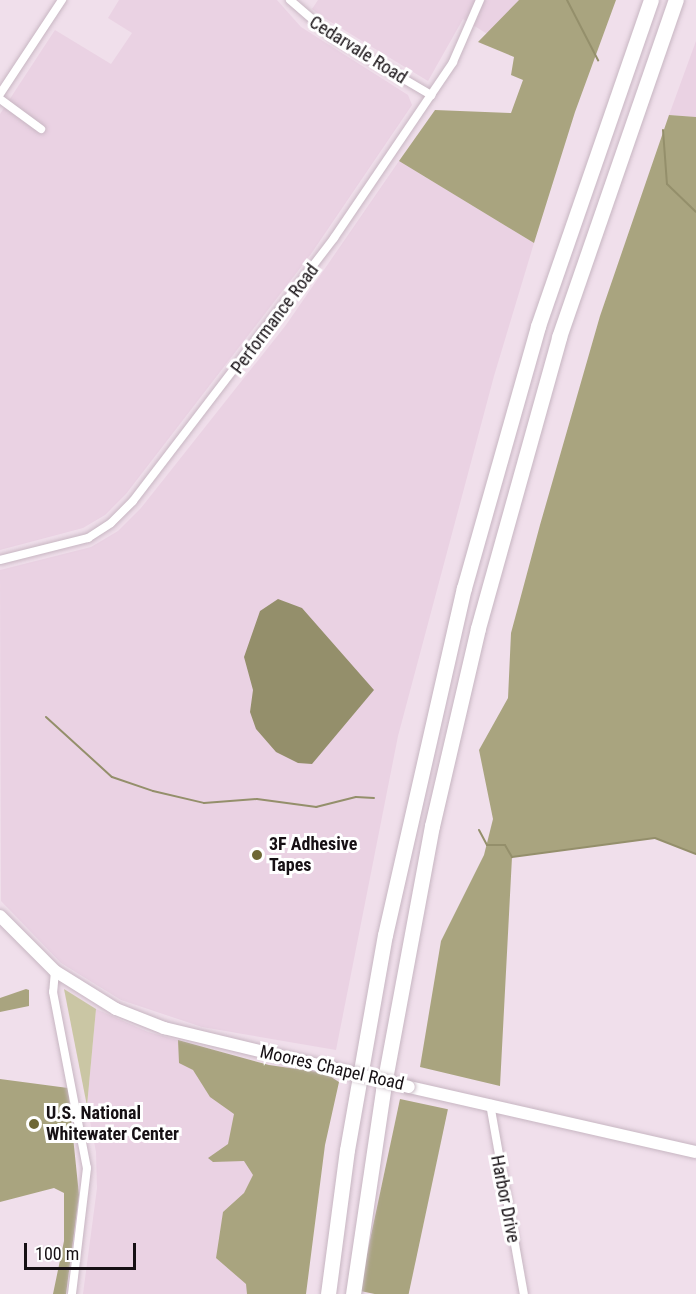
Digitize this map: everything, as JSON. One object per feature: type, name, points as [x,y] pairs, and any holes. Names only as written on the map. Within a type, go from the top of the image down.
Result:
[{"type":"highway","points":[[328,1294],[347,1149],[385,935],[464,588],[538,326],[651,0]]},
{"type":"highway","points":[[353,1294],[377,1122],[432,826],[478,627],[560,337],[676,0]]},
{"type":"main road","name":"Moores Chapel Road","points":[[0,916],[55,971],[93,998],[156,1025],[409,1087],[696,1152]]},
{"type":"street","points":[[0,94],[62,0]]},
{"type":"street","name":"Cedarvale Road","points":[[290,0],[324,31],[431,95]]},
{"type":"street","name":"Performance Road","points":[[0,560],[88,538],[111,523],[133,501],[300,286],[431,95],[465,41],[480,0]]},
{"type":"street","points":[[0,99],[41,129]]},
{"type":"street","points":[[55,971],[53,992],[87,1168],[72,1294]]},
{"type":"street","name":"Harbor Drive","points":[[490,1104],[524,1294]]},
{"type":"shaded area","points":[[119,0],[277,0],[301,27],[408,95],[412,105],[311,254],[126,494],[105,515],[83,528],[0,550],[0,114],[55,30],[111,64],[132,33],[108,18]]},
{"type":"shaded area","points":[[318,0],[519,0],[489,35],[463,19],[428,81],[321,16],[312,9]]},
{"type":"shaded area","points":[[519,0],[616,0],[575,112],[534,243],[399,161],[435,110],[511,113],[523,80],[511,75],[514,57],[478,42]]},
{"type":"shaded area","points":[[696,41],[696,117],[669,115]]},
{"type":"shaded area","points":[[669,115],[696,117],[696,854],[655,838],[512,857],[500,1086],[420,1067],[441,941],[484,855],[493,819],[479,750],[508,698],[511,633],[540,525],[600,316]]},
{"type":"shaded area","points":[[399,161],[534,243],[494,376],[398,736],[336,1050],[202,1027],[121,1000],[61,963],[1,901],[0,570],[91,547],[118,531],[141,508],[286,325]]},
{"type":"shaded area","points":[[278,599],[302,608],[374,690],[312,764],[298,763],[276,752],[256,729],[250,712],[253,690],[244,657],[260,611]]},
{"type":"shaded area","name":"U.S. National Whitewater Center","points":[[64,989],[96,1009],[87,1106]]},
{"type":"shaded area","points":[[29,990],[29,1006],[0,1012],[0,998]]},
{"type":"shaded area","points":[[96,1009],[148,1032],[203,1047],[202,1054],[295,1076],[263,1294],[83,1294],[97,1188],[96,1152],[87,1106]]},
{"type":"shaded area","points":[[178,1040],[269,1065],[325,1073],[339,1082],[325,1145],[306,1294],[247,1294],[246,1284],[216,1258],[223,1212],[244,1193],[253,1175],[244,1161],[213,1162],[208,1158],[228,1144],[234,1114],[210,1097],[193,1070],[179,1063]]},
{"type":"shaded area","name":"U.S. National Whitewater Center","points":[[0,1079],[68,1088],[79,1195],[66,1294],[53,1294],[64,1241],[64,1193],[54,1188],[0,1202]]},
{"type":"shaded area","points":[[400,1099],[448,1109],[409,1294],[375,1294],[359,1291]]},
{"type":"waterway","points":[[567,0],[598,60]]},
{"type":"waterway","points":[[663,130],[667,184],[696,212]]},
{"type":"waterway","points":[[46,717],[112,777],[153,791],[204,803],[257,799],[316,807],[356,797],[374,798]]},
{"type":"waterway","points":[[479,830],[487,845],[505,845],[512,857],[655,838],[696,854]]},
{"type":"place","name":"3F Adhesive Tapes","points":[[257,855]]},
{"type":"place","name":"U.S. National Whitewater Center","points":[[34,1124]]}]
